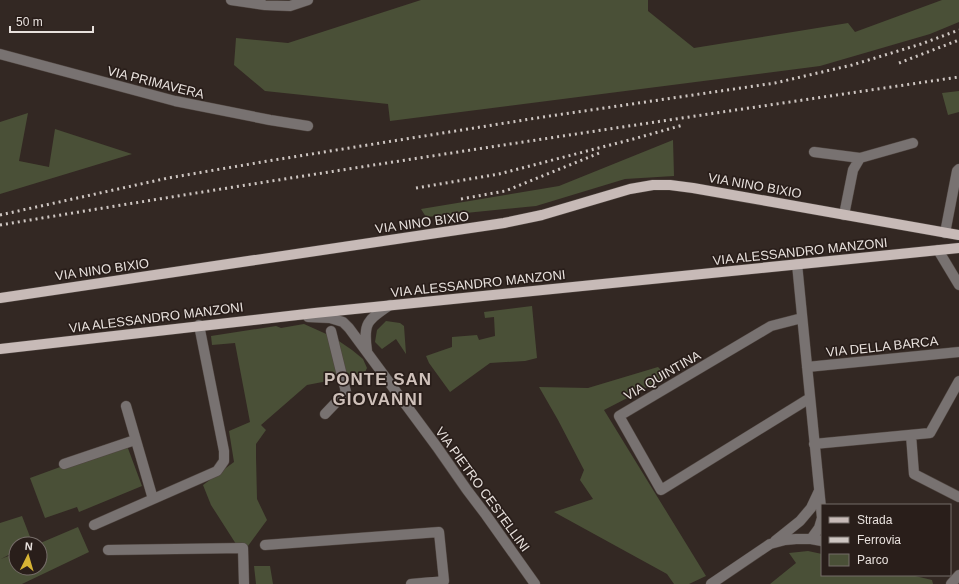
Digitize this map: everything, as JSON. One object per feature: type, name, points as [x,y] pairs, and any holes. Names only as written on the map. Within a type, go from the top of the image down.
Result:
[{"type":"main road","name":"VIA NINO BIXIO","points":[[0,298],[504,223],[542,215],[630,189],[653,185],[670,185],[693,188],[959,235]]},
{"type":"main road","points":[[931,230],[938,233],[940,238],[939,247]]},
{"type":"main road","points":[[939,247],[945,232]]},
{"type":"main road","name":"VIA ALESSANDRO MANZONI","points":[[2,348],[282,316],[796,264],[939,247],[959,248]]},
{"type":"street","points":[[231,0],[247,1],[265,5],[290,6],[308,0]]},
{"type":"street","name":"VIA PRIMAVERA","points":[[0,54],[175,101],[308,126]]},
{"type":"street","points":[[814,152],[860,158],[913,143]]},
{"type":"street","points":[[844,215],[853,170],[860,158]]},
{"type":"street","points":[[945,232],[957,171],[959,169]]},
{"type":"street","points":[[939,247],[959,285]]},
{"type":"street","points":[[796,264],[821,509]]},
{"type":"street","points":[[367,351],[365,337],[366,328],[370,320],[390,305]]},
{"type":"street","name":"VIA PIETRO CESTELLINI","points":[[282,316],[330,318],[343,322],[350,328],[535,584]]},
{"type":"street","name":"VIA QUINTINA","points":[[802,318],[771,326],[618,416],[661,490],[810,398]]},
{"type":"street","points":[[94,525],[217,471],[224,461],[224,451],[199,325]]},
{"type":"street","points":[[325,414],[346,392],[331,331]]},
{"type":"street","name":"VIA DELLA BARCA","points":[[807,367],[959,352]]},
{"type":"street","points":[[814,444],[930,433],[959,381]]},
{"type":"street","points":[[126,406],[153,499]]},
{"type":"street","points":[[911,435],[914,474],[959,497]]},
{"type":"street","points":[[64,464],[136,440]]},
{"type":"street","points":[[711,584],[770,544],[800,521],[811,508],[819,491]]},
{"type":"street","points":[[811,539],[819,528],[821,521]]},
{"type":"street","points":[[265,545],[439,532],[444,581],[411,584]]},
{"type":"street","points":[[770,544],[796,539],[821,541]]},
{"type":"street","points":[[108,550],[243,548],[244,584]]},
{"type":"street","points":[[951,584],[959,575]]},
{"type":"green space","points":[[421,0],[648,0],[648,11],[694,48],[848,23],[855,32],[942,0],[959,0],[959,22],[930,34],[820,66],[390,121],[388,104],[265,91],[234,65],[236,38],[288,43]]},
{"type":"green space","points":[[959,91],[959,112],[948,115],[942,93]]},
{"type":"green space","points":[[28,113],[19,161],[49,167],[55,129],[132,154],[0,194],[0,122]]},
{"type":"green space","points":[[673,140],[674,176],[625,179],[536,206],[426,217],[421,209],[559,186]]},
{"type":"green space","points":[[532,306],[537,358],[525,361],[490,363],[450,392],[429,363],[426,356],[452,347],[452,337],[477,335],[479,340],[495,336],[494,317],[485,318],[484,312]]},
{"type":"green space","points":[[386,321],[400,323],[404,326],[406,354],[396,339],[382,349],[375,342],[377,330]]},
{"type":"green space","points":[[304,324],[333,337],[352,350],[363,359],[367,368],[364,374],[307,385],[261,425],[266,430],[256,444],[257,499],[267,520],[248,546],[236,544],[211,505],[203,485],[234,462],[229,431],[250,422],[235,343],[212,345],[211,336],[276,326],[281,328]]},
{"type":"green space","points":[[658,367],[668,377],[604,410],[706,576],[689,584],[674,584],[667,574],[554,512],[593,499],[580,480],[584,470],[539,387],[588,388]]},
{"type":"green space","points":[[126,443],[142,486],[79,512],[77,507],[45,518],[30,478]]},
{"type":"green space","points":[[22,516],[30,536],[8,536],[8,555],[1,559],[8,556],[8,576],[39,576],[22,584],[0,584],[0,523]]},
{"type":"green space","points":[[78,527],[89,552],[48,572],[48,540]]},
{"type":"green space","points":[[808,551],[821,554],[821,576],[915,576],[932,580],[933,584],[770,584],[796,563],[789,553]]},
{"type":"green space","points":[[254,566],[270,566],[273,584],[256,584]]},
{"type":"railway","points":[[0,215],[168,178],[543,117],[775,83],[852,65],[921,44],[959,30]]},
{"type":"railway","points":[[899,63],[959,40]]},
{"type":"railway","points":[[0,225],[239,186],[719,112],[959,77]]},
{"type":"railway","points":[[416,188],[499,174],[683,125]]},
{"type":"railway","points":[[461,199],[505,191],[602,152]]},
{"type":"district","name":"PONTE SAN GIOVANNI","points":[[378,389]]}]
